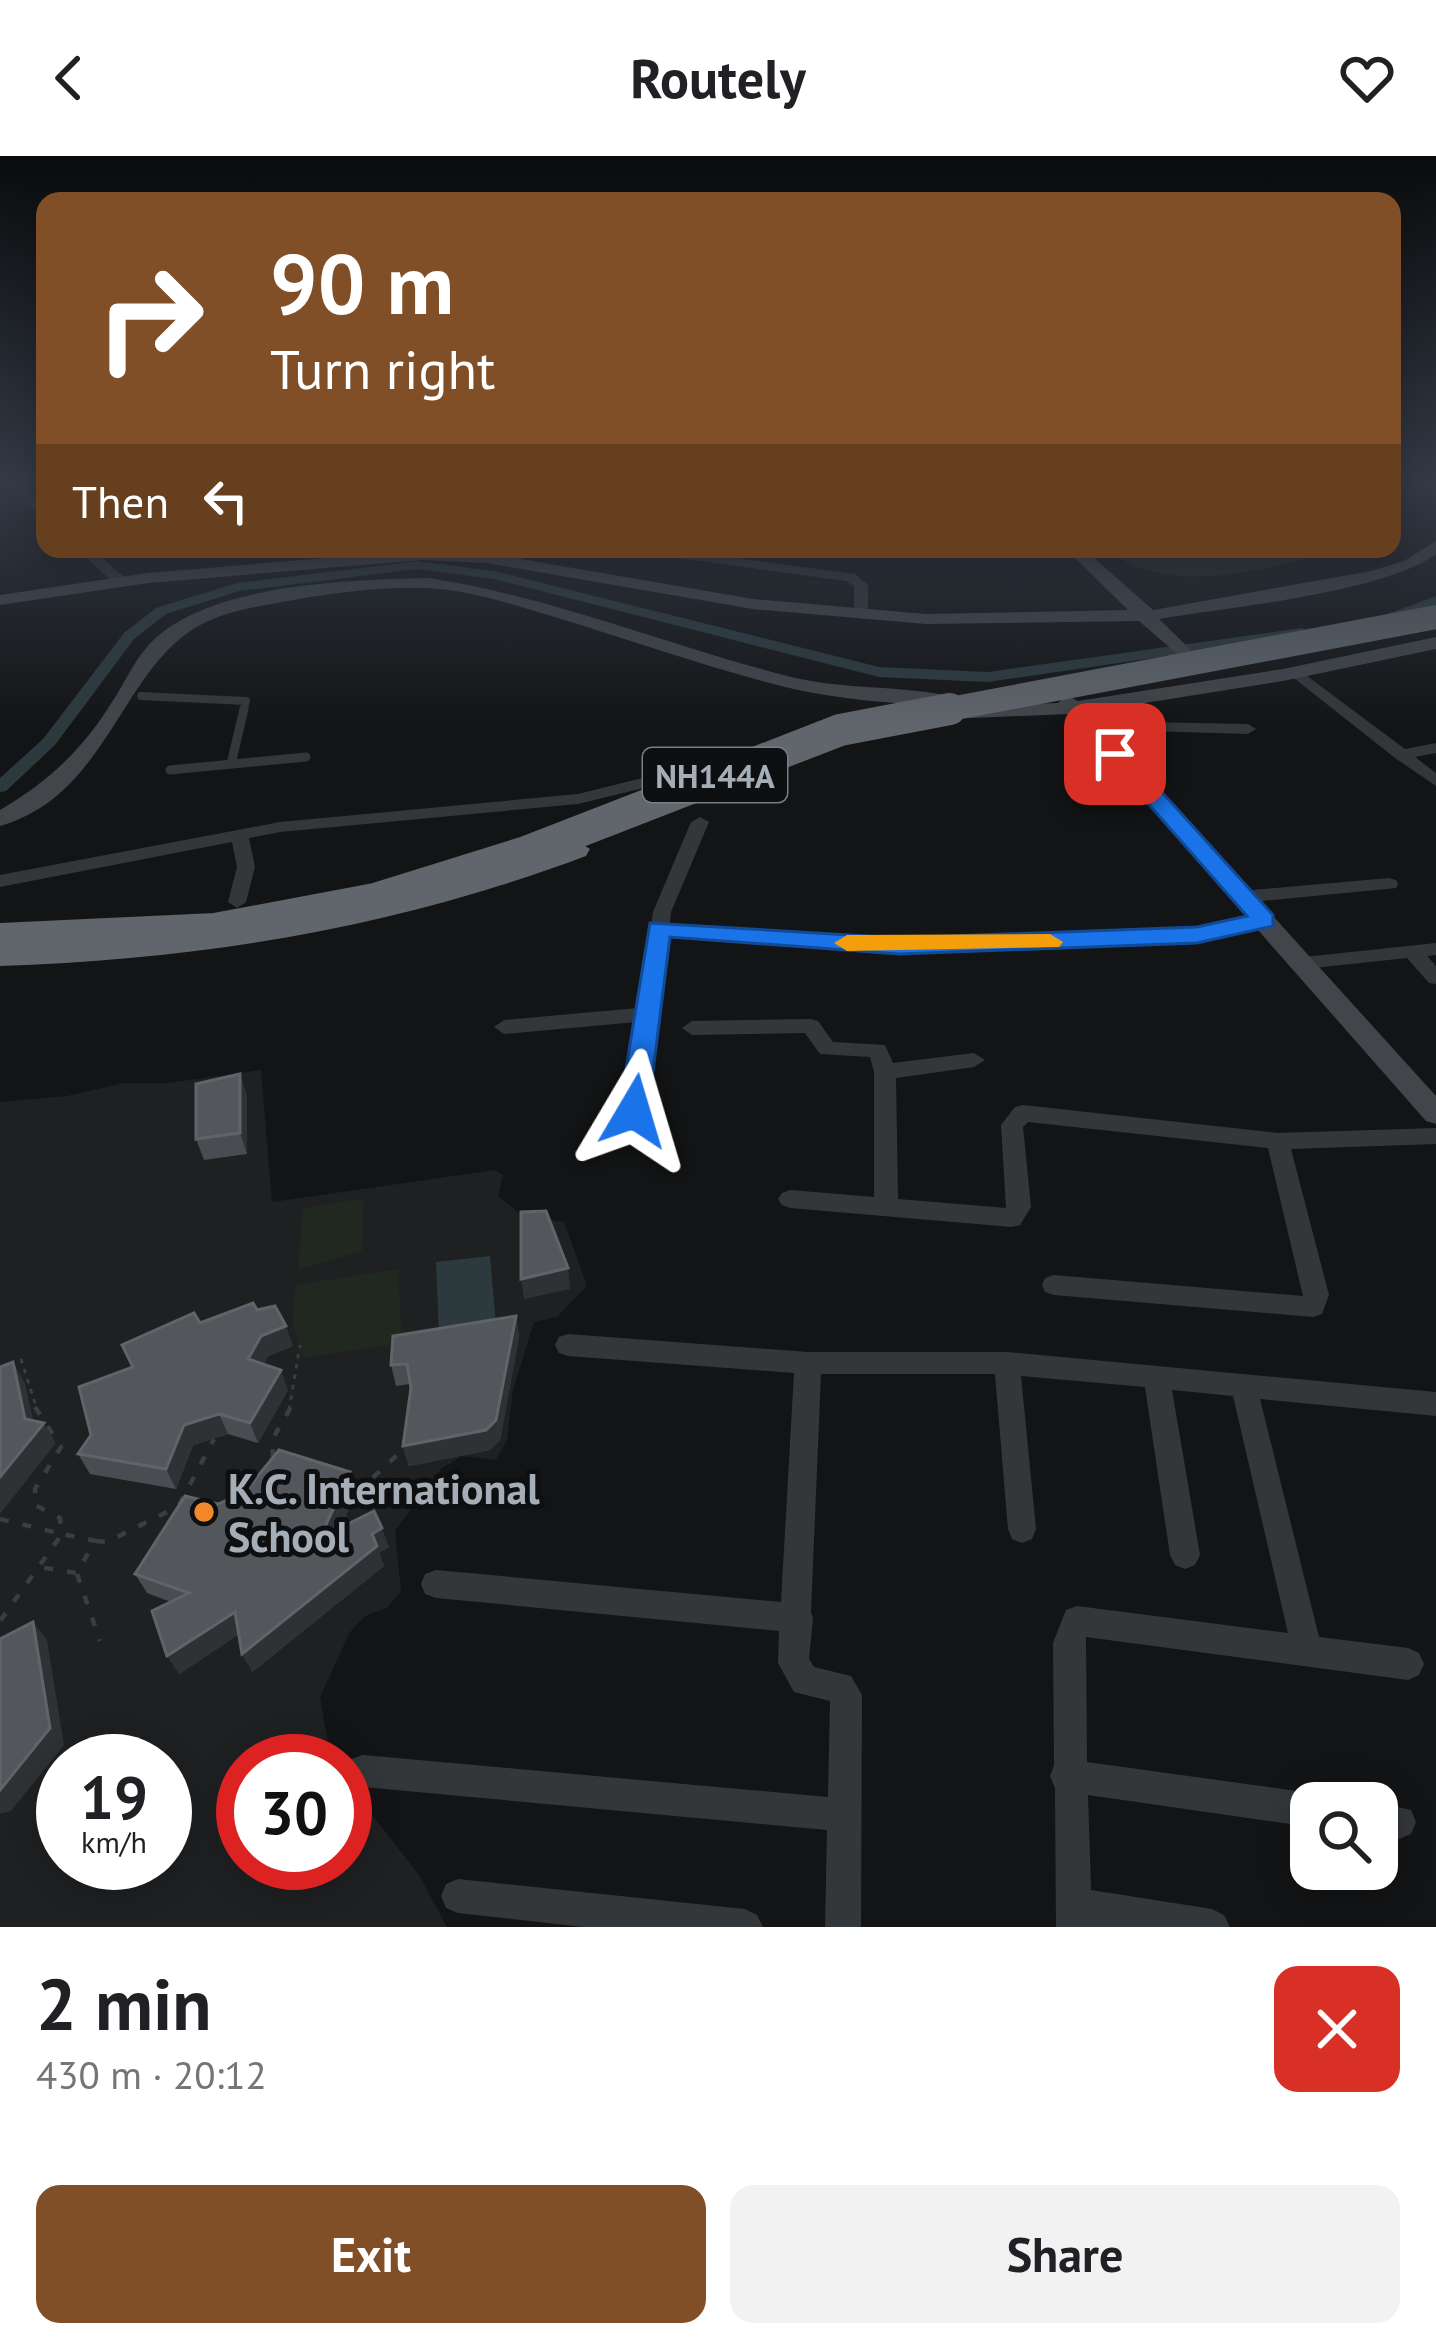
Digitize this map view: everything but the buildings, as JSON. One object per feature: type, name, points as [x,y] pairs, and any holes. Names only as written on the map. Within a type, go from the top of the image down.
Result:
[{"type":"highway","name":"NH144A","points":[[0,939],[183,932],[338,908],[481,867],[774,752],[855,726],[1436,614]]},
{"type":"highway","name":"NH144A","points":[[0,955],[180,948],[349,923],[479,886],[734,783],[871,737],[958,717],[1436,631]]},
{"type":"street","points":[[100,563],[121,582]]},
{"type":"street","points":[[0,600],[121,582],[332,563]]},
{"type":"street","points":[[533,563],[613,584],[861,615],[1140,616],[1373,576],[1413,563]]},
{"type":"street","points":[[742,563],[850,577],[861,585],[861,615]]},
{"type":"street","points":[[1087,563],[1188,658]]},
{"type":"street","points":[[0,819],[50,790],[89,756],[155,649],[170,635],[226,608],[352,585],[459,585],[789,682],[893,699],[967,699]]},
{"type":"street","points":[[0,829],[92,766],[114,742],[172,645],[212,620],[326,595],[420,589],[476,597],[772,687],[913,711],[985,715],[1072,707],[1295,672],[1436,643]]},
{"type":"street","points":[[0,881],[239,833],[599,795],[967,699],[1436,614]]},
{"type":"street","points":[[1295,672],[1436,782]]},
{"type":"street","points":[[1054,684],[1436,1114]]},
{"type":"street","points":[[1091,726],[1248,729]]},
{"type":"street","points":[[1402,755],[1436,748]]},
{"type":"street","points":[[634,1111],[659,929],[700,822]]},
{"type":"street","points":[[237,902],[247,867],[239,833]]},
{"type":"street","points":[[1241,897],[1388,884]]},
{"type":"street","points":[[659,929],[899,946],[1197,935],[1264,920]]},
{"type":"street","points":[[1304,963],[1436,949]]},
{"type":"street","points":[[1412,952],[1436,978]]},
{"type":"street","points":[[504,1027],[646,1014]]},
{"type":"street","points":[[692,1028],[811,1026],[827,1049],[878,1050],[885,1072],[886,1208]]},
{"type":"street","points":[[885,1072],[974,1060]]},
{"type":"street","points":[[790,1199],[1012,1218],[1019,1208],[1012,1125],[1023,1113],[1278,1141],[1436,1136]]},
{"type":"street","points":[[1054,1285],[1313,1307],[1316,1295],[1278,1141]]},
{"type":"street","points":[[568,1345],[808,1363],[1007,1364],[1436,1404]]},
{"type":"street","points":[[808,1363],[793,1663],[799,1677],[840,1687],[846,1695],[843,1927]]},
{"type":"street","points":[[1007,1364],[1022,1529]]},
{"type":"street","points":[[1156,1376],[1185,1555]]},
{"type":"street","points":[[1244,1386],[1307,1650]]},
{"type":"street","points":[[436,1584],[798,1618]]},
{"type":"street","points":[[1212,1927],[1074,1916],[1066,1776],[1067,1643],[1077,1621],[1408,1664]]},
{"type":"street","points":[[372,1772],[846,1815]]},
{"type":"street","points":[[1066,1776],[1290,1807]]},
{"type":"street","points":[[458,1896],[745,1927]]},
{"type":"lane","points":[[141,696],[246,701],[232,764]]},
{"type":"lane","points":[[170,770],[306,757]]},
{"type":"path","points":[[274,1473],[272,1440],[293,1404],[300,1346]]},
{"type":"path","points":[[0,1621],[62,1534],[60,1518],[35,1505],[34,1489],[61,1448],[33,1404],[21,1359]]},
{"type":"path","points":[[0,1519],[107,1542],[178,1506],[214,1438]]},
{"type":"path","points":[[337,1491],[369,1480],[410,1443]]},
{"type":"path","points":[[76,1573],[96,1541]]},
{"type":"path","points":[[39,1567],[76,1573]]},
{"type":"path","points":[[76,1573],[100,1641]]},
{"type":"shaded area","points":[[1128,563],[1289,563],[1193,577]]},
{"type":"shaded area","name":"K.C. International School","points":[[261,1070],[272,1202],[495,1170],[503,1175],[498,1196],[523,1216],[564,1222],[587,1286],[557,1317],[534,1322],[513,1390],[507,1440],[496,1460],[462,1456],[441,1469],[395,1531],[401,1591],[387,1608],[365,1616],[350,1632],[320,1697],[326,1734],[216,1734],[216,1890],[372,1890],[372,1815],[419,1875],[447,1927],[0,1927],[0,1102],[67,1096],[124,1083],[168,1083]]},
{"type":"shaded area","points":[[364,1198],[362,1251],[298,1270],[303,1208]]},
{"type":"shaded area","points":[[490,1256],[496,1326],[439,1334],[436,1262]]},
{"type":"shaded area","points":[[398,1269],[402,1343],[303,1358],[293,1325],[295,1285]]},
{"type":"waterway","points":[[0,787],[49,742],[129,636],[161,611],[237,587],[417,565],[494,575],[879,672],[988,677],[1302,632]]},
{"type":"waterway","points":[[1392,615],[1436,600]]},
{"type":"slow traffic","points":[[847,943],[1050,942]]},
{"type":"place","name":"K.C. International School","points":[[204,1512]]},
{"type":"route","points":[[634,1111],[646,995],[659,929],[899,946],[1197,935],[1264,920],[1115,754]]}]
